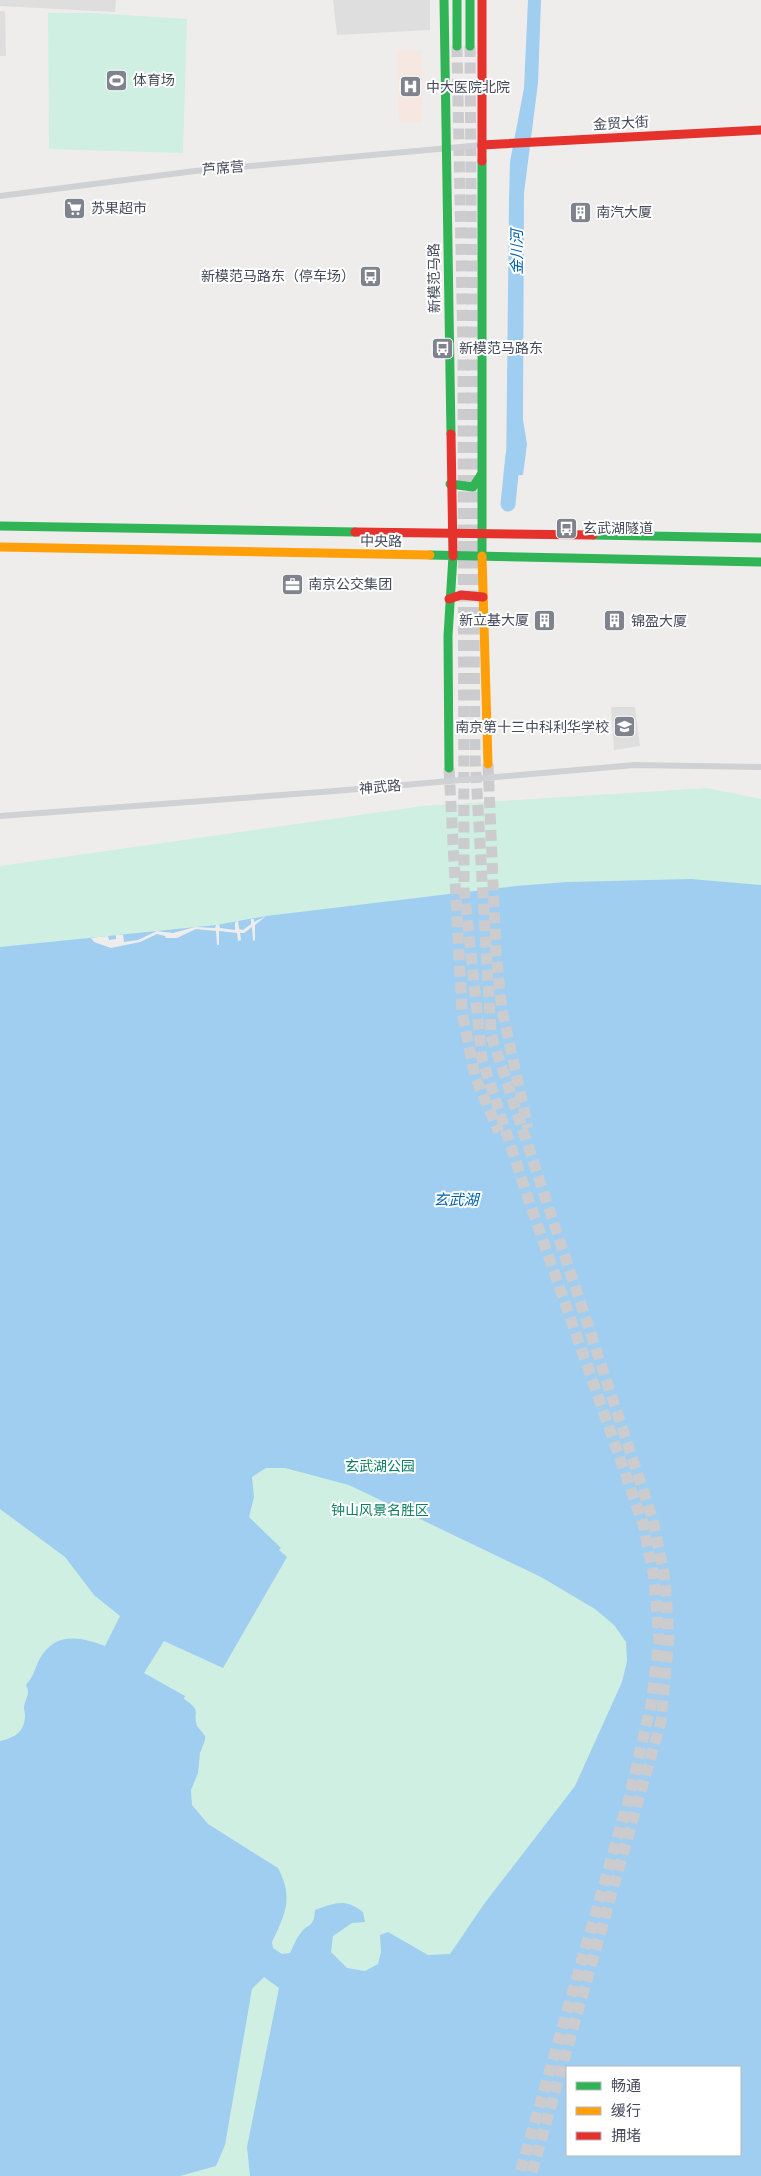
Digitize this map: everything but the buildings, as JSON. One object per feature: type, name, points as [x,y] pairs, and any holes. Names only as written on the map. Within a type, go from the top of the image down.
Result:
[{"type":"main road","name":"新模范马路","points":[[444,0],[450,484],[453,556],[449,599],[447,662],[449,768]]},
{"type":"main road","points":[[456,0],[457,46]]},
{"type":"main road","points":[[470,0],[470,46]]},
{"type":"main road","points":[[482,0],[481,475],[488,764]]},
{"type":"main road","name":"金贸大街","points":[[482,144],[761,130]]},
{"type":"main road","points":[[450,484],[472,487],[481,475]]},
{"type":"main road","name":"中央路","points":[[0,526],[482,532],[761,538]]},
{"type":"main road","name":"中央路","points":[[0,547],[761,562]]},
{"type":"main road","points":[[449,599],[461,595],[483,597]]},
{"type":"street","name":"芦席营","points":[[0,196],[194,171],[482,144]]},
{"type":"street","name":"神武路","points":[[0,816],[335,791],[634,765],[761,767]]},
{"type":"shaded area","points":[[0,0],[116,0],[115,12],[0,6]]},
{"type":"shaded area","points":[[333,0],[430,0],[430,30],[337,35]]},
{"type":"shaded area","points":[[0,11],[5,11],[6,56],[0,56]]},
{"type":"shaded area","name":"中大医院北院","points":[[397,50],[422,51],[422,123],[399,122]]},
{"type":"shaded area","name":"南京第十三中科利华学校","points":[[611,707],[635,707],[640,746],[614,750]]},
{"type":"green space","name":"体育场","points":[[48,13],[93,13],[187,19],[183,153],[49,149]]},
{"type":"green space","name":"玄武湖","points":[[707,788],[761,799],[761,2176],[0,2176],[0,866],[423,806]]},
{"type":"water","points":[[528,0],[541,0],[538,83],[524,193],[523,420],[527,444],[523,475],[506,476],[510,162],[524,88]]},
{"type":"water","name":"玄武湖","points":[[691,879],[761,885],[761,2176],[250,2176],[247,2147],[279,1988],[264,1977],[252,1989],[225,2145],[216,2166],[180,2176],[0,2176],[0,1741],[14,1736],[23,1726],[24,1707],[28,1694],[26,1685],[45,1651],[52,1645],[68,1639],[86,1640],[105,1646],[120,1616],[94,1595],[65,1557],[0,1509],[0,947],[216,925],[266,916],[516,886],[567,882]],"holes":[[[266,1468],[285,1468],[349,1485],[541,1577],[595,1609],[614,1625],[626,1642],[627,1661],[622,1682],[575,1786],[484,1904],[450,1954],[428,1955],[388,1932],[380,1935],[381,1952],[378,1964],[365,1971],[347,1968],[331,1952],[333,1936],[352,1923],[365,1922],[363,1912],[345,1903],[329,1905],[315,1910],[312,1923],[300,1934],[290,1953],[282,1954],[273,1948],[272,1942],[281,1923],[287,1897],[286,1888],[278,1868],[208,1824],[192,1805],[191,1790],[198,1773],[200,1753],[205,1740],[205,1736],[197,1726],[196,1711],[184,1699],[185,1696],[144,1673],[164,1641],[223,1668],[287,1557],[279,1550],[281,1548],[249,1517],[254,1497],[252,1477]]]},
{"type":"pier","points":[[266,916],[255,925],[255,940],[253,941],[252,927],[244,933],[240,933],[241,940],[238,941],[237,933],[219,931],[219,945],[217,945],[216,931],[196,929],[177,938],[166,938],[157,934],[140,942],[111,948],[94,942],[91,938],[108,936],[109,940],[116,939],[116,935],[123,935],[124,942],[138,940],[157,931],[173,933],[195,927],[215,928],[219,924],[220,928],[235,930],[235,922],[238,921],[239,929],[243,930],[251,924],[251,919],[254,919],[254,922]]},
{"type":"waterway","name":"金川河","points":[[508,504],[513,455]]},
{"type":"tunnel","points":[[457,46],[463,350],[464,888],[482,1059],[528,1198],[643,1524],[654,1578],[659,1640],[651,1705],[629,1798],[519,2176]]},
{"type":"tunnel","points":[[470,46],[475,757],[491,1035],[653,1520],[665,1579],[669,1638],[661,1721],[531,2176]]},
{"type":"tunnel","points":[[488,764],[496,953],[502,1010],[528,1128]]},
{"type":"tunnel","points":[[449,768],[462,1012],[475,1077],[499,1132]]},
{"type":"traffic: fast","points":[[444,0],[451,434]]},
{"type":"traffic: fast","points":[[457,0],[457,46]]},
{"type":"traffic: fast","points":[[470,0],[470,46]]},
{"type":"traffic: fast","points":[[482,161],[482,556]]},
{"type":"traffic: fast","points":[[450,484],[473,487],[481,475]]},
{"type":"traffic: fast","points":[[0,526],[355,532]]},
{"type":"traffic: fast","points":[[593,535],[761,538]]},
{"type":"traffic: fast","points":[[430,555],[761,562]]},
{"type":"traffic: fast","points":[[449,768],[448,636],[453,556]]},
{"type":"traffic: slow","points":[[0,547],[430,555]]},
{"type":"traffic: slow","points":[[482,556],[488,764]]},
{"type":"traffic: jam","points":[[482,0],[482,161]]},
{"type":"traffic: jam","points":[[482,145],[761,130]]},
{"type":"traffic: jam","points":[[451,434],[453,556]]},
{"type":"traffic: jam","points":[[355,532],[593,535]]},
{"type":"traffic: jam","points":[[449,599],[461,595],[483,597]]},
{"type":"place","name":"体育场","points":[[117,80]]},
{"type":"place","name":"中大医院北院","points":[[410,87]]},
{"type":"place","name":"苏果超市","points":[[75,208]]},
{"type":"place","name":"南汽大厦","points":[[580,212]]},
{"type":"place","name":"新模范马路东（停车场）","points":[[371,276]]},
{"type":"place","name":"新模范马路东","points":[[443,348]]},
{"type":"place","name":"玄武湖隧道","points":[[567,528]]},
{"type":"place","name":"南京公交集团","points":[[292,584]]},
{"type":"place","name":"新立基大厦","points":[[545,620]]},
{"type":"place","name":"锦盈大厦","points":[[615,621]]},
{"type":"place","name":"南京第十三中科利华学校","points":[[625,727]]},
{"type":"park label","name":"玄武湖公园","points":[[380,1466]]},
{"type":"park label","name":"钟山风景名胜区","points":[[380,1510]]}]
